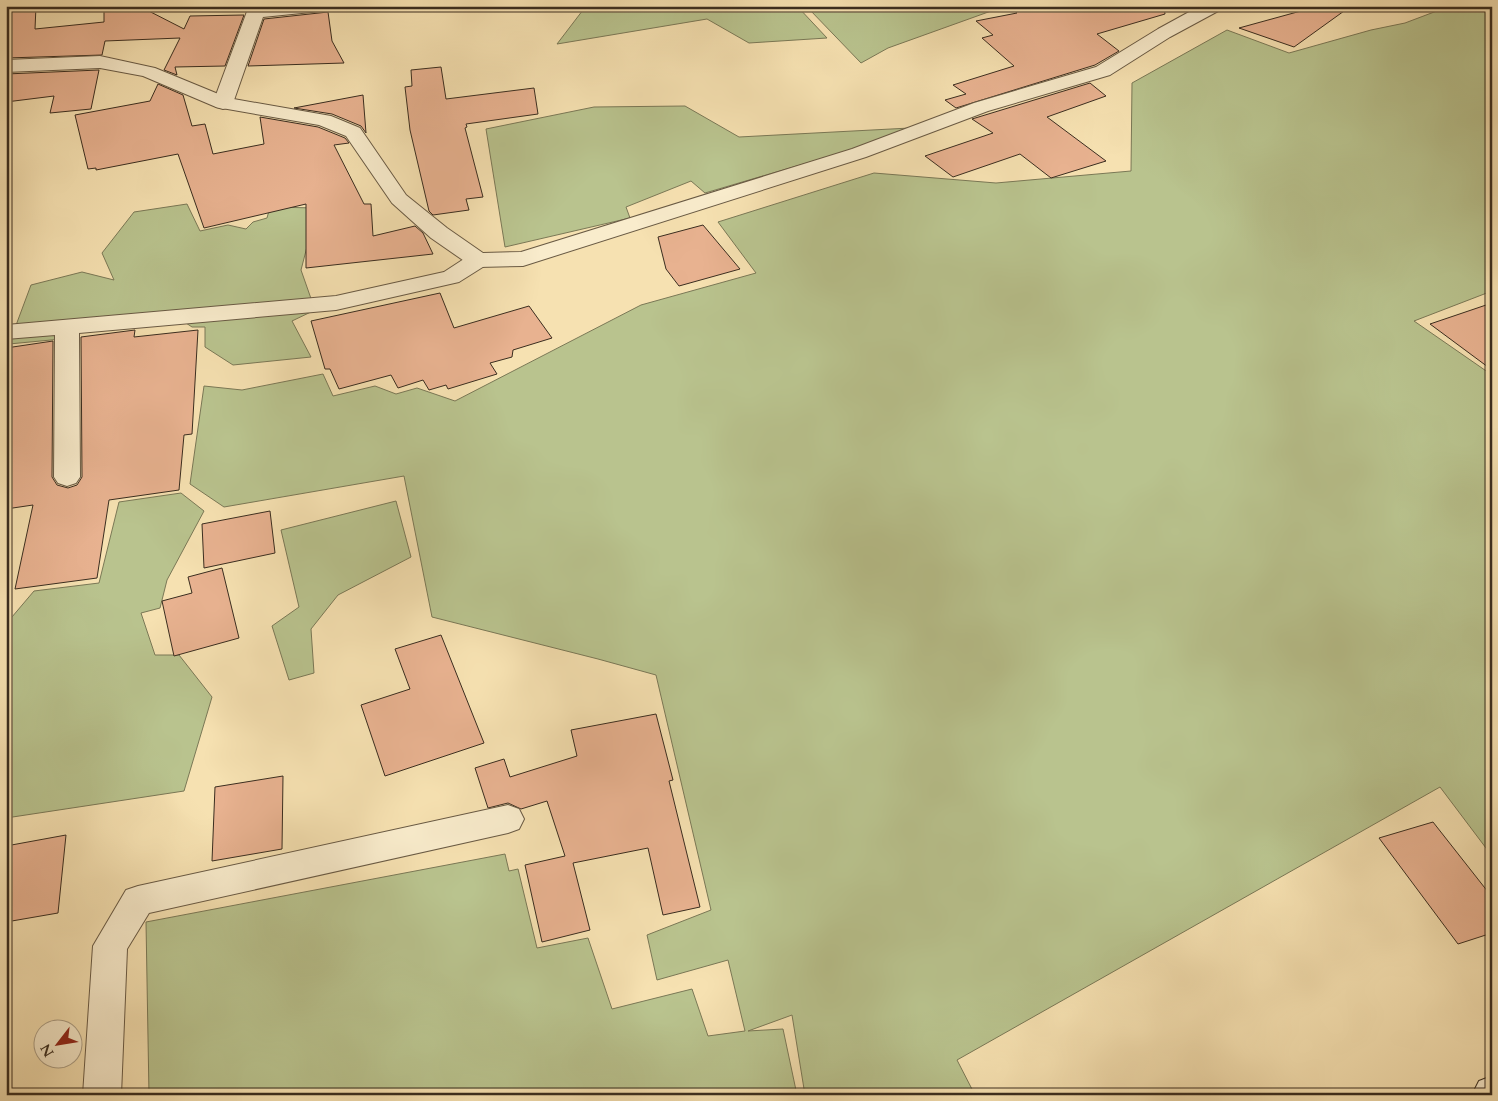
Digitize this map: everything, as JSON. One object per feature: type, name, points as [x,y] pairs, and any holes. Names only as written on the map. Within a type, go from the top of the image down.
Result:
[{"type":"street","points":[[223,102],[257,9],[321,6]]},
{"type":"street","points":[[6,332],[336,303],[451,277],[478,260],[523,259],[859,154],[981,107],[1103,71],[1164,33],[1214,6]]},
{"type":"street","points":[[6,66],[100,62],[148,72],[223,102],[324,120],[353,132],[399,199],[439,233],[478,260]]},
{"type":"street","points":[[67,326],[67,477]]},
{"type":"street","points":[[102,1095],[110,946],[138,901],[508,818]]},
{"type":"green space","points":[[586,6],[797,6],[827,38],[749,43],[707,19],[557,44]]},
{"type":"green space","points":[[860,6],[1005,6],[888,48],[861,63],[809,9]]},
{"type":"green space","points":[[1450,6],[1492,6],[1492,291],[1414,321],[1492,375],[1492,856],[1440,787],[957,1060],[975,1095],[805,1095],[792,1015],[748,1031],[783,1029],[797,1095],[149,1095],[146,922],[505,854],[509,871],[518,869],[537,948],[588,938],[612,1009],[692,989],[708,1036],[745,1031],[728,960],[657,980],[647,935],[711,910],[656,675],[432,617],[404,476],[224,507],[190,484],[204,386],[242,390],[323,374],[333,396],[375,386],[396,394],[417,388],[455,401],[641,305],[756,273],[718,222],[874,173],[996,183],[1131,171],[1132,83],[1227,30],[1289,53],[1371,30],[1405,23]]},
{"type":"green space","points":[[685,106],[739,137],[929,127],[705,193],[691,181],[626,207],[630,218],[505,247],[486,129],[594,107]]},
{"type":"green space","points":[[187,204],[200,231],[228,225],[246,229],[253,222],[267,218],[270,207],[317,208],[301,270],[315,310],[292,321],[311,357],[233,365],[205,347],[205,327],[192,327],[183,321],[84,330],[72,338],[9,344],[31,285],[82,272],[114,280],[102,253],[134,212]]},
{"type":"green space","points":[[181,493],[204,511],[167,580],[160,608],[141,613],[155,655],[179,655],[212,697],[184,791],[6,818],[6,624],[34,591],[99,583],[119,502]]},
{"type":"green space","points":[[396,501],[411,557],[338,595],[311,629],[314,673],[289,680],[272,626],[299,607],[281,530]]},
{"type":"building","points":[[6,6],[36,6],[35,29],[104,22],[104,6],[139,6],[184,29],[190,16],[244,15],[225,66],[175,67],[177,75],[164,70],[180,38],[105,41],[102,55],[6,58]]},
{"type":"building","points":[[1008,6],[1164,6],[1165,14],[1097,34],[1119,51],[1095,65],[956,108],[945,100],[966,94],[953,85],[1014,66],[982,38],[993,35],[976,21],[1017,13]]},
{"type":"building","points":[[1319,6],[1351,6],[1294,47],[1239,28]]},
{"type":"building","points":[[328,12],[332,41],[344,63],[248,66],[264,19]]},
{"type":"building","points":[[441,67],[446,99],[534,88],[538,114],[466,124],[467,127],[465,128],[483,197],[466,199],[469,210],[433,215],[429,211],[410,130],[405,87],[412,86],[411,70]]},
{"type":"building","points":[[99,70],[91,109],[50,113],[54,96],[6,102],[6,74]]},
{"type":"building","points":[[1090,83],[1106,96],[1047,117],[1106,161],[1051,178],[1020,154],[953,177],[925,156],[993,133],[972,119]]},
{"type":"building","points":[[158,84],[183,95],[192,126],[205,124],[213,154],[264,144],[260,117],[318,127],[345,138],[349,143],[334,145],[364,204],[371,204],[373,236],[415,226],[423,233],[433,254],[306,268],[306,204],[204,228],[178,154],[96,170],[96,168],[88,169],[75,115],[150,101]]},
{"type":"building","points":[[363,95],[366,133],[361,126],[332,114],[294,108]]},
{"type":"building","points":[[703,225],[740,269],[679,286],[666,269],[658,237]]},
{"type":"building","points":[[440,293],[454,328],[529,306],[552,338],[513,350],[512,357],[490,363],[497,374],[448,389],[446,385],[429,390],[423,380],[398,388],[391,375],[339,389],[330,369],[325,369],[311,321]]},
{"type":"building","points":[[1492,303],[1492,370],[1430,324]]},
{"type":"building","points":[[135,330],[134,337],[198,330],[192,434],[184,435],[179,490],[109,500],[97,578],[15,589],[33,505],[6,509],[6,348],[53,341],[52,477],[57,485],[68,488],[77,485],[82,477],[81,337]]},
{"type":"building","points":[[270,511],[275,553],[204,568],[202,524]]},
{"type":"building","points":[[222,568],[239,638],[174,656],[162,601],[192,593],[188,577]]},
{"type":"building","points":[[441,635],[484,743],[385,776],[361,705],[410,689],[395,649]]},
{"type":"building","points":[[656,714],[673,780],[669,781],[700,907],[663,915],[648,848],[573,863],[590,930],[542,942],[525,865],[565,856],[547,801],[521,809],[508,803],[488,808],[475,768],[504,759],[510,777],[577,756],[571,730]]},
{"type":"building","points":[[283,776],[282,849],[212,861],[215,787]]},
{"type":"building","points":[[1433,822],[1492,897],[1492,933],[1458,944],[1379,838]]},
{"type":"building","points":[[66,835],[58,913],[6,922],[6,846]]}]
